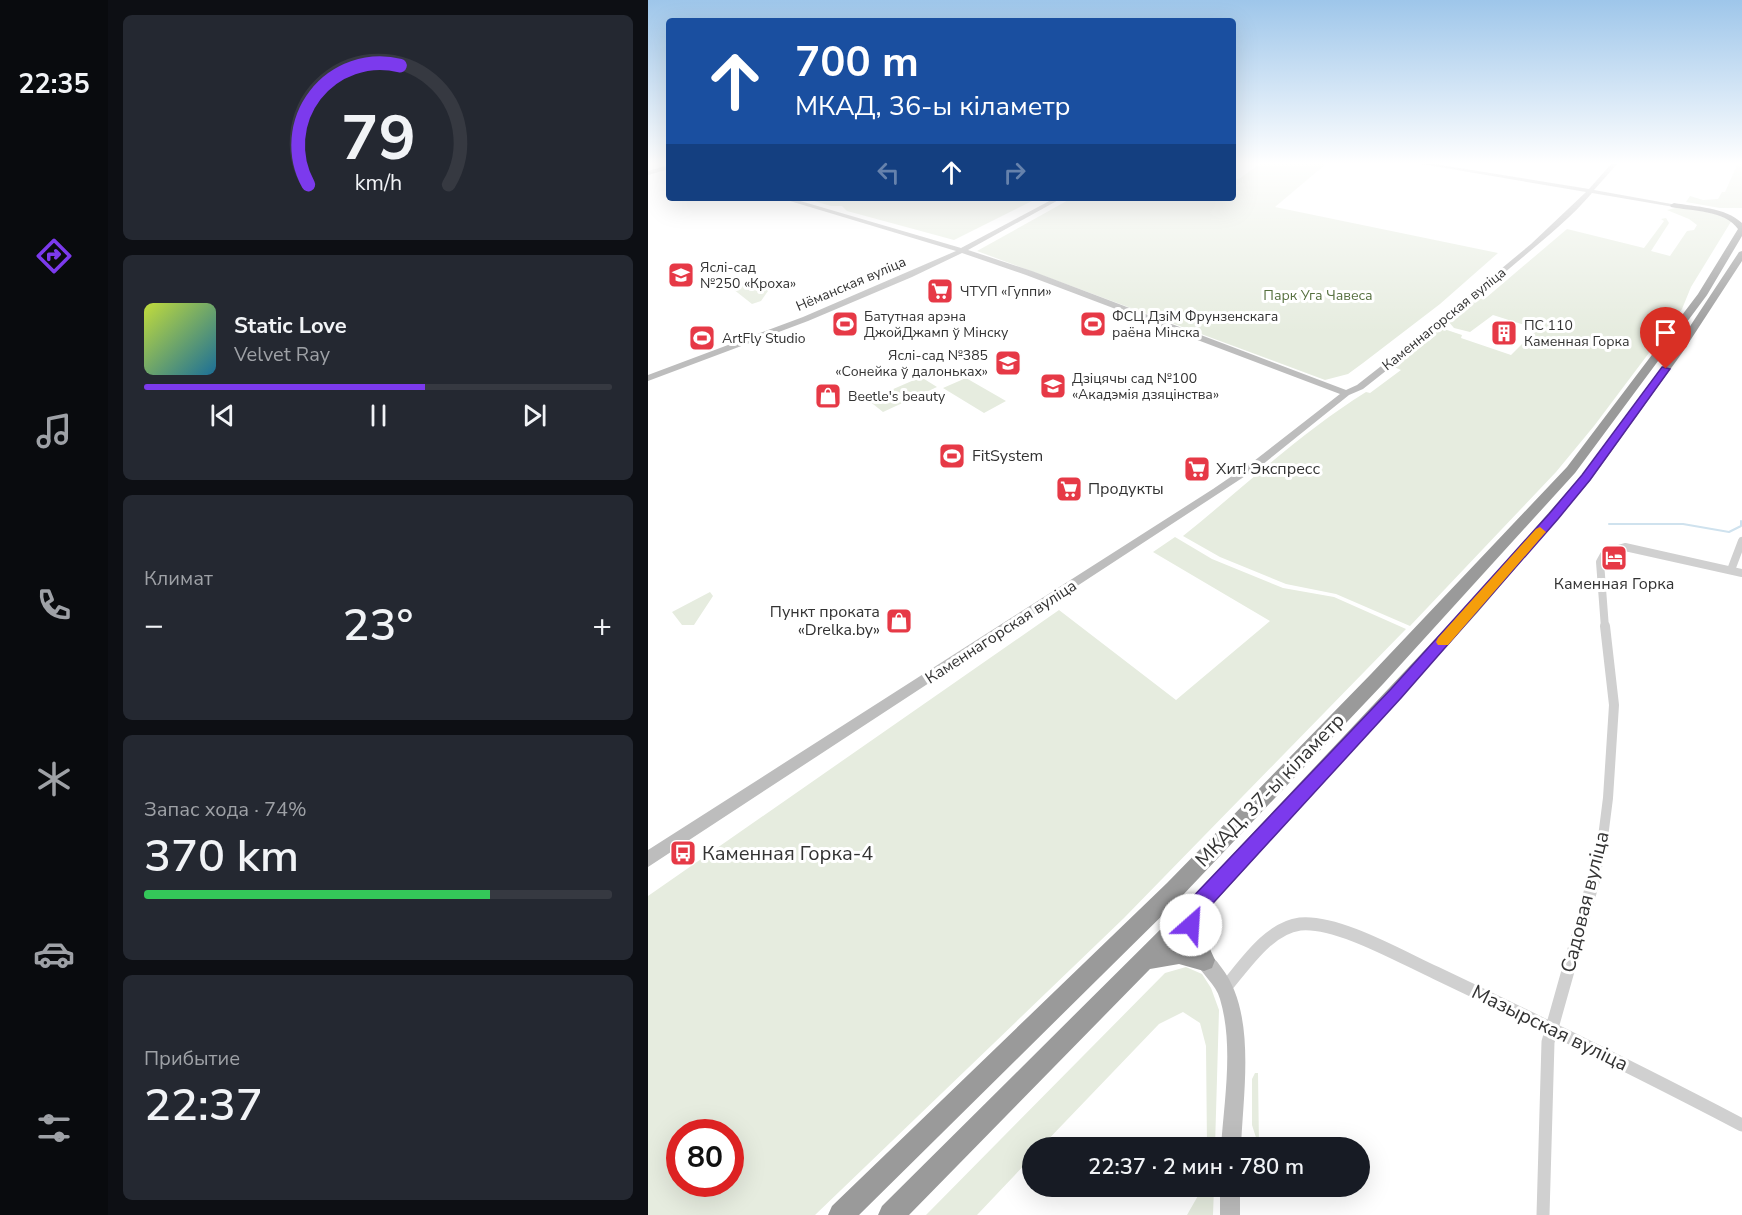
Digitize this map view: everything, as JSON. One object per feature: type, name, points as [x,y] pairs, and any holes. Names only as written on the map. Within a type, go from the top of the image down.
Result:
[{"type":"highway","points":[[1636,398],[1742,229]]},
{"type":"highway","points":[[1636,398],[1742,254]]},
{"type":"highway","name":"МКАД, 37-ы кіламетр","points":[[891,1215],[1195,909],[1396,694],[1586,478],[1636,398]]},
{"type":"highway","name":"МКАД, 37-ы кіламетр","points":[[841,1215],[1174,890],[1377,679],[1636,398]]},
{"type":"highway","points":[[1195,909],[1191,925],[1192,937],[1204,960]]},
{"type":"highway","points":[[1147,958],[1179,953],[1204,960]]},
{"type":"main road","points":[[857,220],[958,249],[1040,277],[1346,393]]},
{"type":"main road","name":"Нёманская вуліца","points":[[958,249],[1010,220]]},
{"type":"main road","name":"Нёманская вуліца","points":[[648,372],[836,307],[1016,220]]},
{"type":"main road","name":"Каменнагорская вуліца","points":[[648,859],[1258,463],[1346,393],[1352,384],[1494,271],[1553,220]]},
{"type":"main road","name":"Нёманская вуліца","points":[[648,378],[790,322]]},
{"type":"main road","points":[[1204,960],[1225,988],[1232,1009],[1234,1040],[1231,1137]]},
{"type":"main road","points":[[1230,1197],[1230,1215]]},
{"type":"street","points":[[1742,541],[1731,570],[1742,573]]},
{"type":"street","name":"Садовая вуліца","points":[[1543,1215],[1545,1077],[1548,1042],[1601,853],[1608,798],[1614,705],[1601,593],[1600,562],[1605,553],[1625,548],[1731,570]]},
{"type":"street","name":"Мазырская вуліца","points":[[1225,988],[1279,931],[1295,924],[1328,927],[1355,936],[1552,1028],[1657,1079],[1742,1125]]},
{"type":"green space","points":[[879,220],[995,220],[954,240]]},
{"type":"green space","name":"Парк Уга Чавеса","points":[[1033,220],[1337,220],[1498,253],[1440,304],[1363,363],[1348,374],[1325,380],[977,251]]},
{"type":"green space","points":[[1662,220],[1667,220],[1669,223],[1651,251],[1670,256],[1687,231],[1694,230],[1697,225],[1690,220],[1732,220],[1691,287],[1682,309],[1594,426],[1556,472],[1410,626],[1336,594],[1286,584],[1220,557],[1183,536],[1318,425],[1366,392],[1370,393],[1401,370],[1394,367],[1437,330],[1447,330],[1462,335],[1461,338],[1511,355],[1537,329],[1493,315],[1470,332],[1454,328],[1448,321],[1479,295],[1487,297],[1567,229],[1644,248],[1664,221]]},
{"type":"green space","points":[[748,284],[757,290],[764,288],[768,291],[761,301],[752,304],[733,289]]},
{"type":"green space","points":[[921,377],[937,387],[883,412],[868,400]]},
{"type":"green space","points":[[966,378],[1006,401],[984,413],[943,388]]},
{"type":"green space","points":[[1175,537],[1212,559],[1283,588],[1334,597],[1406,629],[1124,918],[815,1215],[648,1215],[648,896],[1059,610],[1176,700],[1270,621],[1153,552]]},
{"type":"green space","points":[[710,592],[713,596],[694,625],[682,625],[672,612]]},
{"type":"green space","points":[[1186,967],[1202,974],[1211,988],[1219,1010],[1215,1137],[1207,1137],[1206,1046],[1200,1023],[1183,1012],[1159,1024],[1051,1137],[1022,1137],[1022,1168],[977,1215],[926,1215],[1165,973]]},
{"type":"green space","points":[[1255,1073],[1258,1073],[1259,1137],[1256,1137],[1252,1125],[1252,1079]]},
{"type":"green space","points":[[1197,1197],[1214,1197],[1213,1215],[1187,1215]]},
{"type":"waterway","points":[[1609,524],[1683,524],[1729,532],[1741,526],[1741,521]]},
{"type":"slow traffic","points":[[1443,642],[1540,532]]},
{"type":"place","name":"Яслі-сад №250 «Кроха»","points":[[681,275]]},
{"type":"place","name":"ЧТУП «Гуппи»","points":[[940,291]]},
{"type":"place","name":"Батутная арэна ДжойДжамп ў Мінску","points":[[845,324]]},
{"type":"place","name":"ФСЦ ДзіМ Фрунзенскага раёна Мінска","points":[[1093,324]]},
{"type":"place","name":"ПС 110 Каменная Горка","points":[[1504,333]]},
{"type":"place","name":"ArtFly Studio","points":[[702,338]]},
{"type":"place","name":"Яслі-сад №385 «Сонейка ў далоньках»","points":[[1008,363]]},
{"type":"place","name":"Дзіцячы сад №100 «Акадэмія дзяцінства»","points":[[1053,386]]},
{"type":"place","name":"Beetle's beauty","points":[[828,396]]},
{"type":"place","name":"FitSystem","points":[[952,456]]},
{"type":"place","name":"Хит! Экспресс","points":[[1197,469]]},
{"type":"place","name":"Продукты","points":[[1069,489]]},
{"type":"place","name":"Каменная Горка","points":[[1614,558]]},
{"type":"place","name":"Пункт проката «Drelka.by»","points":[[899,621]]},
{"type":"place","name":"Каменная Горка-4","points":[[683,853]]},
{"type":"route","points":[[1191,925],[1195,909],[1396,694],[1586,478],[1666,369]]}]
